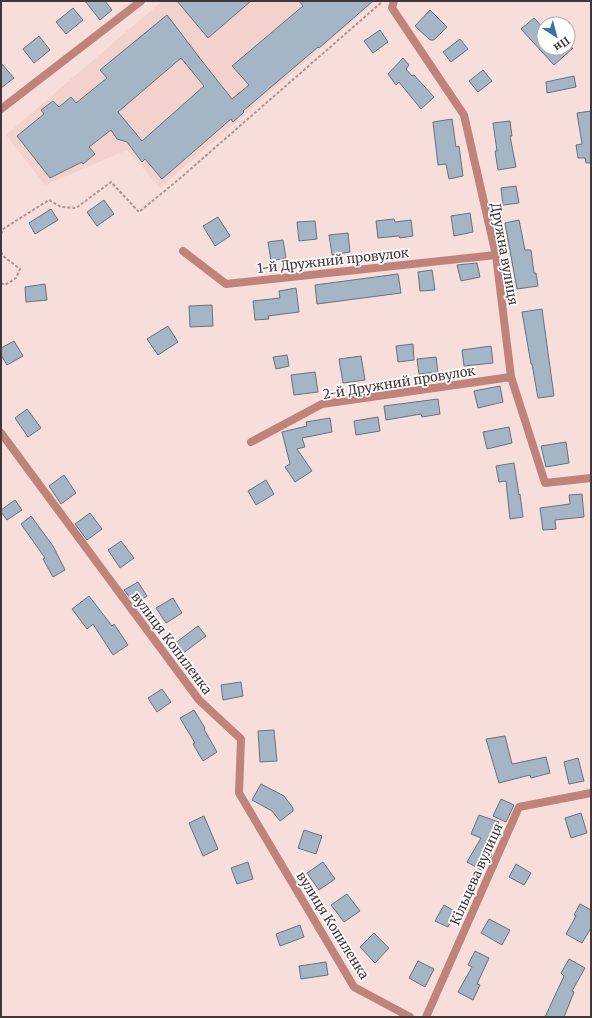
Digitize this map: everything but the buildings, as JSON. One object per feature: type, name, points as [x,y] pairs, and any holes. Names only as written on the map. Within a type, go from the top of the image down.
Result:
[{"type":"street","points":[[1,109],[142,1]]},
{"type":"street","name":"Дружна вулиця","points":[[394,1],[392,8],[464,114],[496,255],[511,377],[545,483],[591,478]]},
{"type":"street","name":"1-й Дружний провулок","points":[[183,251],[226,284],[496,255]]},
{"type":"street","name":"2-й Дружний провулок","points":[[251,442],[322,404],[511,377]]},
{"type":"street","name":"вулиця Копиленка","points":[[1,433],[199,700],[241,739],[239,793],[354,987],[410,1017]]},
{"type":"street","name":"Кільцева вулиця","points":[[426,1017],[519,808],[591,793]]},
{"type":"path","points":[[1,234],[3,229],[49,200],[61,207],[76,208],[111,182],[139,212],[184,175],[383,1]]},
{"type":"path","points":[[1,252],[3,256],[20,269],[16,278],[5,286],[1,283]]},
{"type":"shaded area","points":[[162,1],[376,1],[160,188],[127,150],[45,185],[6,135]]}]
